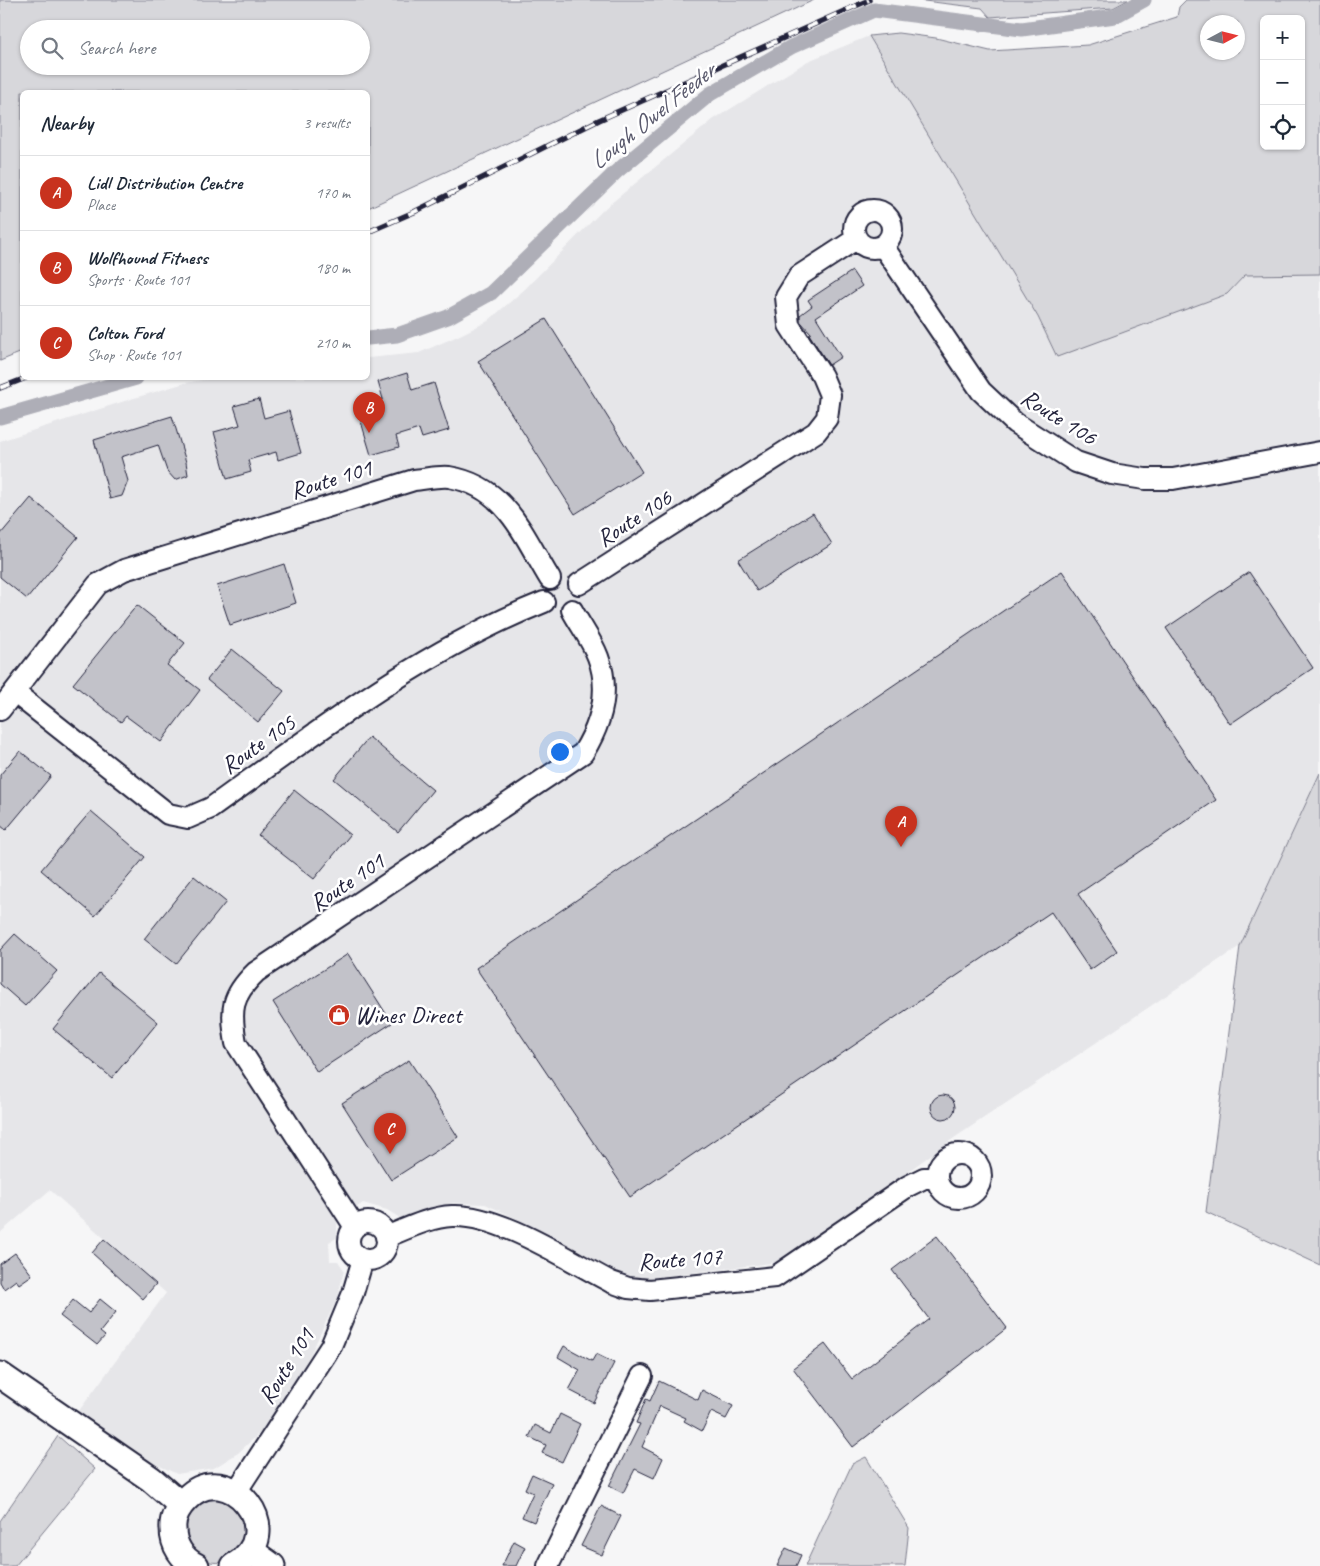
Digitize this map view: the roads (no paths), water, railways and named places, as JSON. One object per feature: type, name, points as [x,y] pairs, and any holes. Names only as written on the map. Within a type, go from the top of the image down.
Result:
[{"type":"main road","points":[[0,1375],[151,1479],[180,1504]]},
{"type":"main road","points":[[196,1566],[181,1554],[173,1556],[174,1516],[180,1504],[189,1495],[200,1489],[212,1486],[236,1492],[247,1501],[254,1512],[257,1525],[256,1538],[243,1558],[272,1566]]},
{"type":"street","points":[[878,210],[884,212],[891,223],[891,236],[883,246],[877,248],[865,247],[856,239],[854,233],[855,220],[865,211],[878,210]]},
{"type":"street","name":"Route 106","points":[[578,584],[816,432],[827,418],[830,395],[822,376],[789,325],[786,297],[800,276],[856,239]]},
{"type":"street","name":"Route 106","points":[[883,246],[981,391],[1014,423],[1076,462],[1112,474],[1145,479],[1174,479],[1320,452]]},
{"type":"street","name":"Route 101","points":[[0,710],[98,584],[124,570],[414,480],[447,477],[478,485],[505,506],[550,579]]},
{"type":"street","points":[[565,574],[578,584],[581,589],[580,601],[572,610],[566,612],[553,611],[544,602],[543,589],[550,579],[565,574]]},
{"type":"street","name":"Route 105","points":[[14,692],[168,814],[188,818],[211,808],[409,670],[520,611],[544,602]]},
{"type":"street","name":"Route 101","points":[[355,1227],[236,1043],[232,1016],[241,987],[256,972],[583,753],[597,731],[605,694],[598,658],[572,610]]},
{"type":"street","name":"Route 107","points":[[386,1237],[451,1216],[481,1219],[508,1229],[610,1282],[628,1288],[650,1290],[775,1277],[908,1186],[924,1178],[937,1178]]},
{"type":"street","points":[[365,1222],[376,1224],[384,1232],[386,1243],[380,1254],[369,1259],[358,1257],[350,1248],[349,1237],[355,1227],[365,1222]]},
{"type":"street","name":"Route 101","points":[[236,1492],[331,1346],[353,1293],[363,1259]]},
{"type":"street","points":[[548,1566],[642,1376]]},
{"type":"waterway","name":"Lough Owel Feeder","points":[[370,338],[397,335],[448,317],[491,293],[616,172],[710,94],[791,47],[874,10],[1022,29],[1115,16],[1144,0]]},
{"type":"waterway","name":"Lough Owel Feeder","points":[[0,417],[129,380]]},
{"type":"railway","points":[[370,231],[414,212],[599,120],[869,0]]},
{"type":"railway","points":[[0,388],[21,380]]},
{"type":"place","name":"Wolfhound Fitness","points":[[369,433]]},
{"type":"place","name":"Lidl Distribution Centre","points":[[901,847]]},
{"type":"place","name":"Wines Direct","points":[[339,1015]]},
{"type":"place","name":"Colton Ford","points":[[390,1154]]}]
